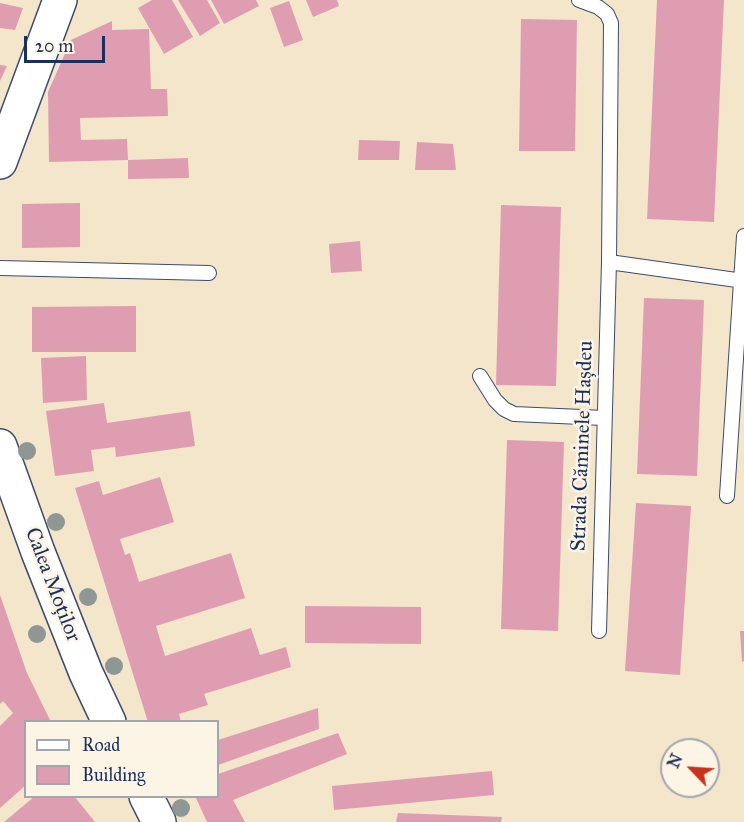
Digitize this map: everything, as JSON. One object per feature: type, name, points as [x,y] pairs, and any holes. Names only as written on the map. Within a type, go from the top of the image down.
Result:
[{"type":"main road","points":[[0,162],[60,0]]},
{"type":"main road","name":"Calea Moților","points":[[0,446],[38,552],[86,673],[108,720]]},
{"type":"main road","points":[[147,798],[159,822]]},
{"type":"lane","name":"Strada Căminele Hașdeu","points":[[579,0],[598,7],[607,14],[611,23],[609,262],[599,631]]},
{"type":"lane","points":[[728,496],[744,236]]},
{"type":"lane","points":[[609,262],[743,281]]},
{"type":"lane","points":[[0,268],[209,273]]},
{"type":"lane","points":[[480,376],[495,399],[504,409],[514,414],[604,418]]},
{"type":"building","points":[[152,0],[172,0],[193,37],[164,54],[138,8]]},
{"type":"building","points":[[178,0],[207,0],[220,23],[200,36]]},
{"type":"building","points":[[211,0],[256,0],[259,6],[224,24]]},
{"type":"building","points":[[306,0],[337,0],[339,6],[313,17]]},
{"type":"building","points":[[657,0],[724,0],[714,222],[647,219]]},
{"type":"building","points":[[289,1],[303,40],[284,47],[270,8]]},
{"type":"building","points":[[0,3],[23,8],[15,30],[0,28]]},
{"type":"building","points":[[521,19],[577,20],[575,151],[519,151]]},
{"type":"building","points":[[112,21],[112,30],[149,29],[151,89],[167,89],[168,116],[80,118],[81,140],[127,139],[128,160],[49,162],[48,92],[71,40]]},
{"type":"building","points":[[0,65],[7,66],[0,81]]},
{"type":"building","points":[[359,140],[400,141],[399,160],[358,160]]},
{"type":"building","points":[[417,142],[453,144],[456,170],[415,170]]},
{"type":"building","points":[[188,158],[189,178],[128,179],[128,160]]},
{"type":"building","points":[[80,203],[80,247],[22,248],[22,204]]},
{"type":"building","points":[[501,205],[561,207],[556,386],[496,385]]},
{"type":"building","points":[[360,241],[362,271],[331,273],[329,244]]},
{"type":"building","points":[[644,298],[704,300],[697,476],[637,474]]},
{"type":"building","points":[[136,306],[136,352],[32,352],[32,307]]},
{"type":"building","points":[[86,356],[87,400],[43,403],[41,358]]},
{"type":"building","points":[[104,403],[107,423],[190,411],[195,446],[116,457],[115,447],[91,450],[94,471],[55,476],[46,411]]},
{"type":"building","points":[[507,440],[564,442],[558,631],[501,629]]},
{"type":"building","points":[[160,477],[174,522],[120,539],[125,555],[130,553],[139,582],[231,553],[245,598],[156,626],[165,656],[251,628],[260,655],[286,647],[291,667],[204,694],[208,705],[179,714],[180,720],[147,720],[75,488],[99,481],[103,495]]},
{"type":"building","points":[[636,503],[691,506],[680,675],[625,671]]},
{"type":"building","points":[[0,595],[27,673],[50,720],[24,720],[24,787],[0,808],[0,726],[13,713],[3,701],[0,704]]},
{"type":"building","points":[[305,606],[421,607],[421,644],[305,643]]},
{"type":"building","points":[[740,631],[744,631],[744,661],[742,662]]},
{"type":"building","points":[[318,708],[319,729],[219,765],[219,740]]},
{"type":"building","points":[[338,733],[347,754],[233,800],[245,822],[207,822],[196,798],[219,798],[219,774]]},
{"type":"building","points":[[492,771],[494,795],[334,810],[332,786]]},
{"type":"building","points":[[33,798],[76,798],[95,822],[4,822]]},
{"type":"building","points":[[398,813],[502,817],[501,822],[396,822]]}]
